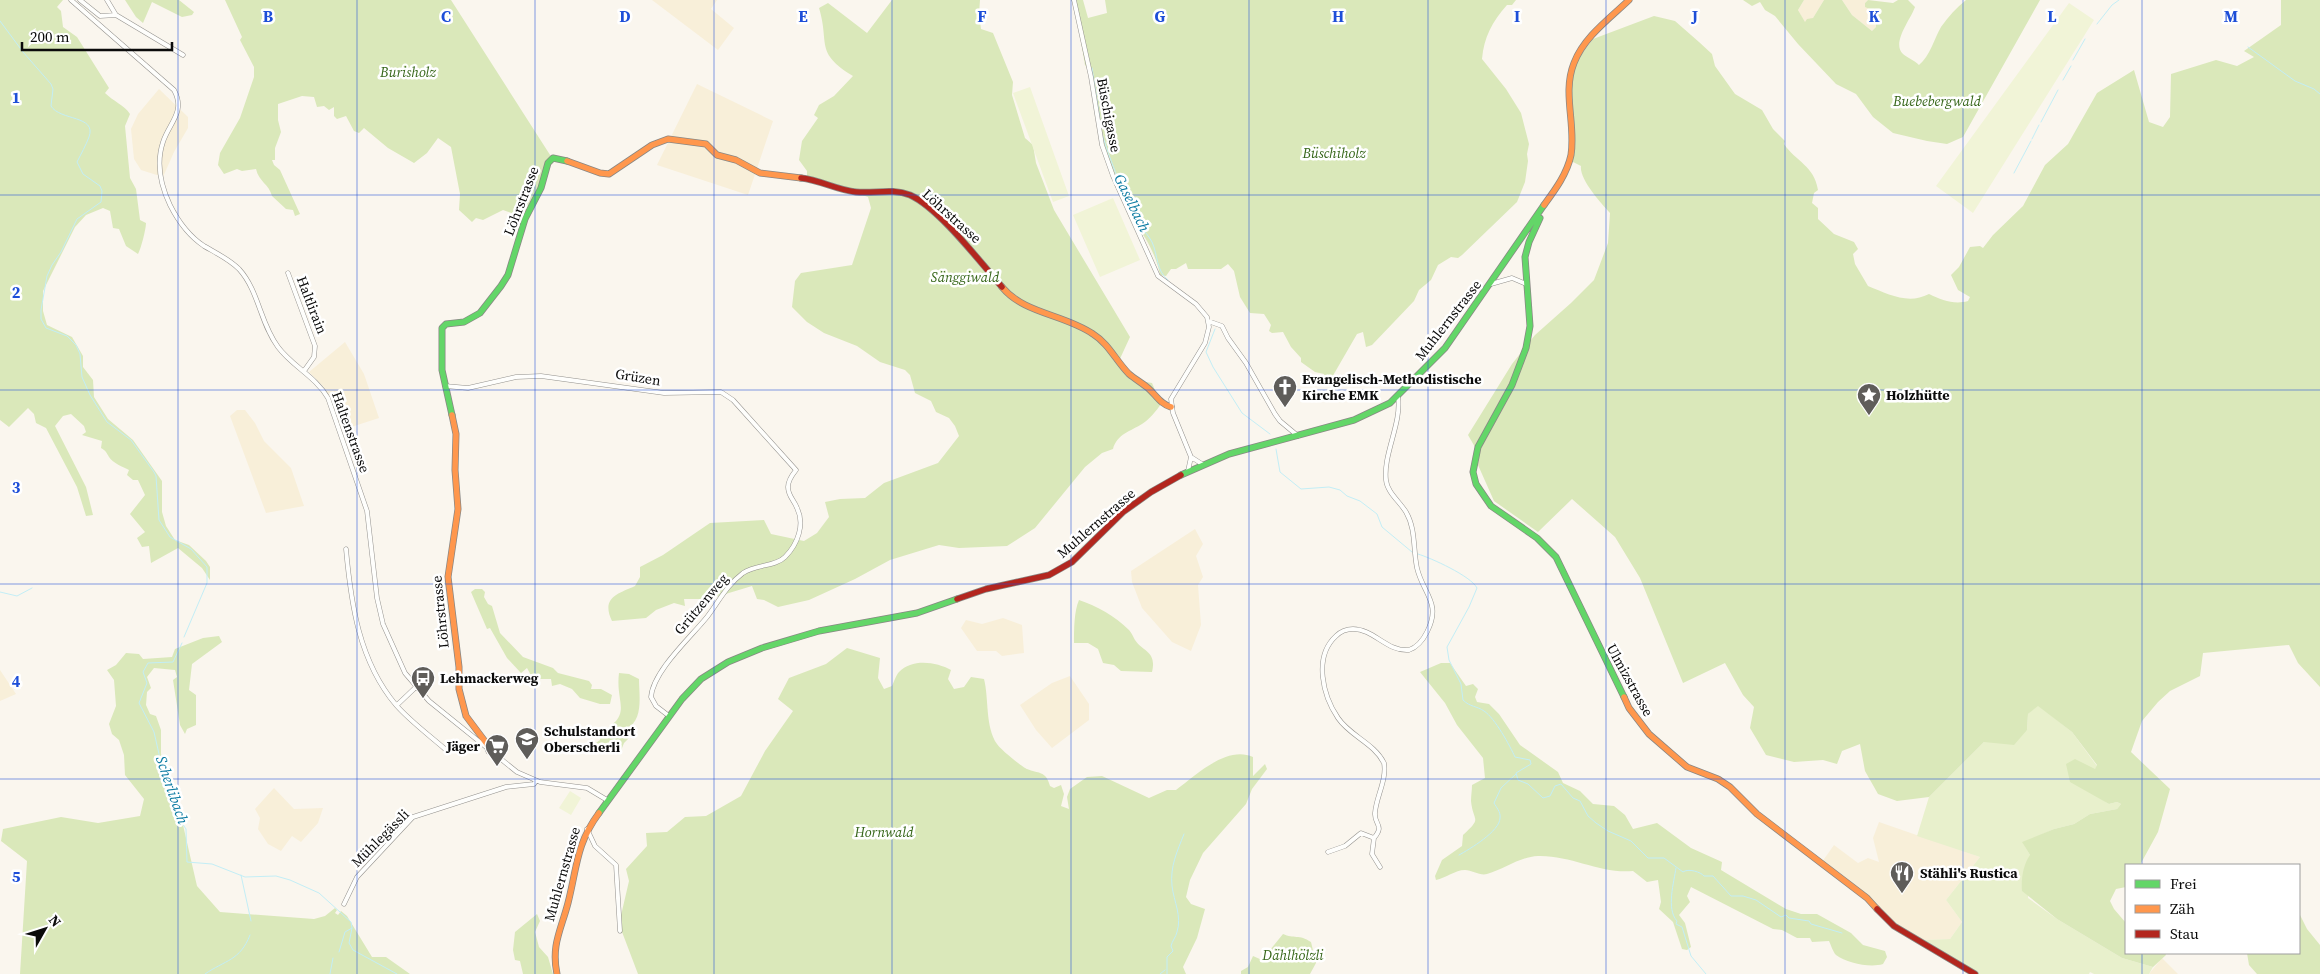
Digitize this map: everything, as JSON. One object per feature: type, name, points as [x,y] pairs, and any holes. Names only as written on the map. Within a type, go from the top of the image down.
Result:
[{"type":"street","name":"Haltenstrasse","points":[[71,0],[174,90],[179,102],[179,109],[164,140],[160,157],[161,174],[170,204],[179,222],[192,236],[231,262],[245,276],[253,290],[274,342],[284,354],[322,388],[333,409],[366,511],[377,598],[383,624],[398,660],[416,687],[428,701],[489,751],[535,783],[587,788],[607,800]]},
{"type":"street","points":[[80,0],[100,16],[116,15]]},
{"type":"street","points":[[107,0],[116,15],[183,55]]},
{"type":"street","name":"Büschigasse","points":[[1074,0],[1091,77],[1100,136],[1113,176],[1158,276],[1201,308],[1208,321],[1222,326],[1228,338],[1246,362],[1275,414],[1280,421],[1298,436]]},
{"type":"street","name":"Muhlernstrasse","points":[[557,974],[554,960],[555,943],[568,903],[580,846],[587,828],[669,716],[688,692],[706,675],[728,662],[756,650],[837,627],[917,613],[986,589],[1028,581],[1055,572],[1082,553],[1122,512],[1188,471],[1229,454],[1363,417],[1398,397],[1441,353],[1491,284],[1560,182],[1570,159],[1571,126],[1567,93],[1574,63],[1592,36],[1629,0]]},
{"type":"street","name":"Löhrstrasse","points":[[489,751],[487,744],[466,716],[460,697],[459,667],[448,577],[458,509],[454,470],[456,434],[445,386],[441,357],[442,328],[446,324],[464,322],[480,313],[501,286],[508,275],[525,219],[541,188],[550,161],[558,158],[594,172],[609,174],[656,143],[668,139],[706,144],[719,156],[736,160],[760,173],[816,180],[856,192],[899,192],[917,199],[971,248],[1010,297],[1023,305],[1073,322],[1094,334],[1110,349],[1128,374],[1147,387],[1164,405],[1171,407]]},
{"type":"street","name":"Ulmizstrasse","points":[[1543,209],[1526,248],[1529,320],[1527,346],[1509,391],[1476,453],[1474,474],[1480,492],[1494,508],[1543,542],[1556,557],[1632,714],[1649,734],[1687,768],[1718,779],[1730,787],[1752,810],[1867,898],[1894,926],[1975,974]]},
{"type":"street","name":"Haltlirain","points":[[288,274],[315,342],[315,354],[304,372]]},
{"type":"street","points":[[1491,284],[1512,278],[1526,284]]},
{"type":"street","points":[[1188,471],[1191,457],[1171,407],[1175,391],[1205,343],[1209,327],[1208,321]]},
{"type":"street","name":"Grüzen","points":[[445,386],[468,388],[516,378],[541,376],[664,392],[721,392],[733,400],[796,470]]},
{"type":"street","points":[[1380,867],[1372,854],[1374,838],[1379,832],[1380,826],[1375,815],[1384,763],[1372,748],[1338,719],[1325,691],[1322,669],[1327,648],[1333,638],[1342,631],[1361,630],[1393,648],[1409,650],[1421,641],[1434,616],[1430,597],[1417,568],[1407,512],[1392,493],[1386,480],[1398,410],[1398,397]]},
{"type":"street","points":[[1191,457],[1202,464]]},
{"type":"street","name":"Grützenweg","points":[[669,716],[656,706],[651,697],[671,657],[708,615],[730,584],[754,567],[780,561],[794,545],[800,531],[800,525],[798,508],[789,496],[788,486],[796,470]]},
{"type":"street","points":[[346,549],[350,596],[360,633],[377,676],[397,705],[445,749]]},
{"type":"street","points":[[397,705],[416,687]]},
{"type":"street","name":"Mühlegässli","points":[[344,904],[357,877],[413,817],[506,787],[535,783]]},
{"type":"street","points":[[587,828],[595,846],[616,865],[620,931]]},
{"type":"street","points":[[1328,852],[1345,846],[1361,833],[1374,838]]},
{"type":"shaded area","points":[[652,0],[717,0],[711,9],[734,28],[718,50]]},
{"type":"shaded area","points":[[1804,0],[1824,0],[1813,18],[1805,23],[1798,10]]},
{"type":"shaded area","points":[[1842,0],[1868,0],[1865,3],[1872,10],[1876,19],[1876,27],[1872,31],[1852,15]]},
{"type":"shaded area","points":[[697,84],[773,121],[748,195],[657,165]]},
{"type":"shaded area","points":[[159,89],[188,117],[188,128],[174,152],[163,177],[141,170],[134,159],[131,129],[138,114]]},
{"type":"shaded area","points":[[345,342],[364,374],[379,418],[342,430],[332,402],[323,386],[309,372]]},
{"type":"shaded area","points":[[237,410],[245,410],[255,423],[264,441],[291,468],[304,506],[266,513],[230,416]]},
{"type":"shaded area","points":[[1195,529],[1203,544],[1196,556],[1203,577],[1198,585],[1201,625],[1191,651],[1172,642],[1142,608],[1132,582],[1131,571]]},
{"type":"shaded area","points":[[1003,618],[1022,625],[1024,653],[1002,656],[996,651],[977,651],[961,628],[966,620],[982,624]]},
{"type":"shaded area","points":[[0,670],[16,694],[0,701]]},
{"type":"shaded area","points":[[1070,676],[1089,704],[1089,720],[1052,748],[1036,730],[1020,705],[1052,683]]},
{"type":"shaded area","points":[[274,788],[294,809],[323,808],[318,823],[301,842],[292,836],[281,851],[268,844],[258,829],[260,818],[255,809]]},
{"type":"shaded area","points":[[1879,822],[1980,857],[1946,900],[1962,922],[1950,939],[1924,940],[1903,930],[1822,862],[1834,845],[1858,863],[1868,858],[1879,862],[1873,838]]},
{"type":"shaded area","points":[[2162,958],[2178,974],[2149,974]]},
{"type":"green space","points":[[0,0],[63,0],[57,7],[61,11],[63,27],[77,37],[109,88],[105,93],[130,114],[125,126],[130,178],[136,189],[140,220],[146,223],[138,254],[126,246],[119,229],[113,228],[110,211],[103,208],[86,215],[75,227],[43,291],[43,311],[47,325],[72,337],[83,356],[83,367],[93,380],[94,397],[108,419],[133,440],[162,481],[162,512],[166,526],[175,540],[189,545],[206,561],[210,567],[210,580],[202,568],[178,548],[151,563],[149,546],[142,547],[137,538],[145,532],[130,514],[145,495],[138,480],[133,480],[127,475],[129,470],[111,459],[101,448],[102,441],[82,435],[86,432],[84,426],[71,414],[63,416],[55,426],[86,487],[93,515],[86,516],[77,487],[46,428],[36,423],[34,414],[28,408],[9,427],[0,420]]},
{"type":"green space","points":[[125,0],[179,0],[194,12],[192,15],[182,17],[152,2],[143,23],[136,17]]},
{"type":"green space","name":"Burisholz","points":[[225,0],[451,0],[552,158],[545,176],[523,217],[503,210],[483,220],[476,218],[472,222],[459,210],[460,194],[451,147],[438,138],[427,153],[414,163],[388,148],[364,128],[359,133],[354,131],[346,116],[337,119],[334,116],[334,107],[329,110],[324,106],[317,107],[314,97],[302,96],[278,104],[278,120],[281,132],[275,148],[275,160],[272,160],[274,165],[280,170],[300,214],[295,216],[293,210],[286,209],[272,196],[256,169],[242,171],[237,169],[224,174],[218,165],[220,153],[240,118],[254,77],[254,67],[240,40],[242,37]]},
{"type":"green space","name":"Sänggiwald","points":[[892,0],[980,0],[981,29],[993,33],[1013,82],[1012,95],[1025,138],[1033,145],[1036,163],[1054,210],[1130,337],[1118,363],[1140,381],[1152,383],[1161,404],[1145,422],[1121,436],[1113,449],[1102,453],[1085,467],[1035,528],[1007,546],[959,548],[939,545],[890,560],[855,579],[809,600],[778,607],[764,600],[757,599],[752,586],[709,599],[684,599],[685,606],[674,603],[656,610],[646,618],[612,621],[608,607],[610,602],[617,595],[635,586],[640,577],[640,567],[663,555],[710,523],[764,520],[771,534],[804,541],[817,533],[829,517],[825,502],[865,498],[884,483],[938,463],[959,436],[949,418],[936,412],[931,401],[915,393],[910,375],[905,370],[880,362],[857,346],[824,333],[807,322],[792,307],[795,281],[801,273],[852,265],[871,208],[868,197],[807,176],[807,171],[799,160],[802,141],[818,118],[814,115],[819,105],[834,96],[853,76],[841,68],[828,53],[819,8],[828,3],[867,33]]},
{"type":"green space","name":"Büschiholz","points":[[1071,0],[1083,0],[1088,18],[1107,13],[1105,0],[1516,0],[1512,5],[1507,5],[1493,24],[1487,37],[1482,59],[1506,89],[1521,113],[1529,144],[1525,182],[1517,202],[1462,255],[1458,258],[1451,257],[1438,265],[1431,280],[1419,290],[1414,301],[1372,345],[1366,347],[1363,332],[1357,334],[1331,379],[1326,379],[1324,374],[1315,372],[1301,362],[1301,358],[1291,347],[1283,332],[1272,333],[1269,331],[1271,325],[1264,314],[1250,313],[1240,297],[1234,271],[1228,264],[1221,269],[1188,269],[1186,263],[1176,269],[1171,269],[1166,276],[1160,275],[1151,248],[1135,226],[1105,155],[1094,79],[1085,65],[1075,6]]},
{"type":"green space","name":"Buebebergwald","points":[[1743,0],[1804,0],[1798,10],[1805,22],[1807,19],[1813,18],[1824,0],[1842,0],[1852,15],[1872,31],[1876,27],[1876,19],[1872,10],[1865,7],[1865,3],[1868,0],[1893,3],[1898,0],[1908,0],[1915,7],[1900,37],[1899,44],[1903,54],[1919,65],[1929,52],[1944,23],[1966,0],[2040,0],[1963,137],[1947,144],[1893,133],[1873,117],[1856,94],[1836,84],[1798,44],[1775,16],[1765,10],[1760,2],[1752,6]]},
{"type":"green space","points":[[2281,0],[2320,0],[2320,687],[2298,663],[2289,645],[2203,653],[2200,676],[2170,691],[2142,721],[2131,752],[2170,789],[2158,832],[2141,864],[2125,864],[2125,887],[2116,889],[2110,901],[2125,922],[2125,954],[2166,954],[2153,967],[2122,958],[2057,919],[2022,891],[2023,872],[2030,855],[2022,842],[2054,829],[2074,824],[2090,814],[2117,809],[2121,804],[2117,802],[2109,804],[2070,782],[2066,764],[2075,759],[2095,769],[2097,765],[2072,732],[2038,706],[2028,714],[2027,730],[2014,745],[1984,742],[1929,797],[1897,801],[1878,794],[1865,771],[1860,744],[1842,751],[1837,764],[1823,760],[1794,762],[1766,755],[1750,728],[1754,707],[1743,695],[1725,663],[1683,683],[1640,578],[1615,537],[1572,499],[1538,532],[1494,501],[1478,465],[1479,454],[1468,435],[1512,364],[1535,335],[1594,280],[1608,243],[1610,213],[1587,184],[1581,171],[1581,166],[1573,162],[1568,96],[1574,64],[1593,39],[1654,16],[1675,21],[1712,54],[1715,66],[1735,94],[1762,110],[1773,129],[1785,141],[1784,144],[1809,169],[1818,190],[1814,193],[1812,203],[1818,208],[1818,219],[1834,234],[1854,242],[1858,249],[1853,254],[1855,264],[1868,286],[1898,297],[1913,299],[1929,294],[1943,300],[1958,302],[1968,301],[1970,297],[1958,290],[1951,275],[1959,267],[1970,247],[1980,246],[1983,248],[1993,235],[2023,206],[2045,165],[2068,144],[2097,93],[2134,70],[2149,122],[2163,127],[2170,117],[2171,74],[2216,60],[2237,66],[2254,57],[2244,51],[2281,25]]},
{"type":"green space","points":[[2069,3],[2094,20],[1973,213],[1936,186]]},
{"type":"green space","points":[[1030,87],[1069,196],[1053,202],[1013,93]]},
{"type":"green space","points":[[1113,198],[1140,260],[1100,277],[1073,215]]},
{"type":"green space","points":[[475,589],[482,589],[485,592],[484,597],[488,604],[492,606],[500,633],[523,657],[553,668],[558,673],[589,681],[592,685],[591,689],[601,689],[612,695],[610,704],[600,704],[580,698],[572,689],[560,684],[552,686],[551,679],[533,679],[527,668],[521,673],[507,658],[490,628],[487,629],[471,592]]},
{"type":"green space","points":[[1079,600],[1106,612],[1129,630],[1138,644],[1151,656],[1153,660],[1152,672],[1121,671],[1114,665],[1103,663],[1098,649],[1088,643],[1074,643],[1075,615]]},
{"type":"green space","points":[[219,636],[222,642],[192,664],[189,690],[196,695],[196,725],[187,729],[185,734],[180,725],[173,680],[177,677],[175,670],[154,668],[147,677],[151,688],[147,692],[146,705],[150,714],[156,716],[161,730],[161,754],[175,790],[197,886],[220,912],[314,919],[325,916],[335,908],[337,910],[335,913],[338,915],[341,911],[347,916],[372,957],[386,957],[410,974],[20,974],[27,861],[1,841],[3,829],[61,817],[98,823],[140,816],[144,799],[125,775],[124,755],[119,740],[112,734],[109,724],[116,706],[114,680],[107,670],[116,665],[126,653],[139,654],[143,659],[172,657],[175,649],[203,638]]},
{"type":"green space","name":"Hornwald","points":[[847,648],[880,658],[878,678],[884,689],[892,686],[898,673],[904,668],[917,663],[932,663],[951,670],[948,679],[954,689],[964,687],[971,677],[984,679],[989,721],[997,744],[1024,768],[1044,775],[1050,786],[1054,788],[1061,785],[1064,794],[1061,806],[1069,809],[1067,797],[1070,789],[1087,777],[1102,776],[1149,798],[1167,790],[1176,790],[1212,763],[1222,758],[1243,754],[1253,757],[1253,776],[1265,764],[1267,769],[1252,789],[1246,804],[1203,853],[1190,880],[1186,897],[1191,904],[1205,909],[1197,938],[1183,967],[1186,974],[638,974],[619,924],[629,881],[626,869],[647,846],[646,833],[667,832],[685,817],[706,816],[741,796],[765,751],[793,711],[778,699],[789,678],[826,664]]},
{"type":"green space","points":[[1441,663],[1450,663],[1466,686],[1473,684],[1478,689],[1475,697],[1477,702],[1489,704],[1499,714],[1520,745],[1558,772],[1563,783],[1580,791],[1593,804],[1614,806],[1625,815],[1633,829],[1657,823],[1691,848],[1722,862],[1721,870],[1786,909],[1801,914],[1817,914],[1851,933],[1863,945],[1885,951],[1887,957],[1883,964],[1865,965],[1846,960],[1836,955],[1829,941],[1812,942],[1810,938],[1797,938],[1782,930],[1773,929],[1691,887],[1687,896],[1690,902],[1679,915],[1685,923],[1691,947],[1687,950],[1682,949],[1673,922],[1659,909],[1661,902],[1658,880],[1647,882],[1633,871],[1609,870],[1562,858],[1538,856],[1518,861],[1487,874],[1461,870],[1436,880],[1435,876],[1442,860],[1462,846],[1463,835],[1475,822],[1471,801],[1472,785],[1485,778],[1483,758],[1457,725],[1445,703],[1420,672]]},
{"type":"green space","points":[[619,673],[629,674],[639,679],[640,700],[636,720],[626,729],[631,736],[624,743],[620,753],[590,747],[600,740],[601,732],[611,726],[620,714]]},
{"type":"green space","points":[[2038,705],[2072,732],[2097,766],[2095,770],[2097,796],[2109,804],[2117,802],[2121,804],[2117,809],[2090,814],[2074,824],[2054,829],[2023,843],[2030,855],[2028,898],[2057,919],[2122,958],[2153,967],[2149,974],[2094,974],[2090,972],[2089,974],[1979,974],[1924,940],[1950,939],[1962,922],[1946,900],[1980,857],[1917,836],[1929,797],[1984,742],[2027,730],[2028,714]]},
{"type":"green space","points":[[570,791],[581,798],[571,815],[559,808]]},
{"type":"green space","points":[[537,914],[540,921],[535,932],[539,947],[548,957],[553,974],[523,974],[520,961],[515,960],[513,950],[515,932]]},
{"type":"green space","points":[[2300,915],[2307,929],[2320,945],[2320,974],[2257,974],[2249,965],[2247,954],[2300,954]]},
{"type":"green space","name":"Dählhölzli","points":[[1283,934],[1303,938],[1311,942],[1316,963],[1310,974],[1241,974],[1241,971],[1248,967],[1253,956],[1262,960]]},
{"type":"waterway","points":[[2097,24],[2112,5],[2119,0]]},
{"type":"waterway","name":"Scherlibach","points":[[0,21],[23,52],[51,84],[53,89],[51,106],[62,114],[83,121],[90,130],[88,140],[77,162],[83,174],[100,186],[102,191],[101,202],[77,219],[61,252],[52,265],[47,276],[41,319],[46,328],[67,336],[76,345],[80,354],[82,377],[90,395],[107,422],[131,440],[156,476],[159,520],[170,537],[191,549],[207,567],[207,583],[184,637]]},
{"type":"waterway","points":[[2073,60],[2085,39]]},
{"type":"waterway","points":[[2248,47],[2295,81],[2314,89],[2320,94]]},
{"type":"waterway","points":[[2063,80],[2071,66]]},
{"type":"waterway","name":"Gaselbach","points":[[1092,68],[1100,119]]},
{"type":"waterway","points":[[2041,122],[2058,90]]},
{"type":"waterway","name":"Gaselbach","points":[[1100,123],[1101,128]]},
{"type":"waterway","points":[[2032,139],[2039,125]]},
{"type":"waterway","name":"Gaselbach","points":[[1102,134],[1130,210],[1152,242],[1161,272],[1168,280]]},
{"type":"waterway","points":[[2014,173],[2031,141]]},
{"type":"waterway","name":"Gaselbach","points":[[1215,329],[1206,352],[1213,367],[1242,413],[1270,434]]},
{"type":"waterway","name":"Gaselbach","points":[[1276,449],[1280,472],[1301,489],[1329,487],[1340,490],[1347,496],[1360,501],[1377,514],[1382,527],[1412,552]]},
{"type":"waterway","name":"Gaselbach","points":[[1418,554],[1441,563],[1459,573],[1477,588],[1447,647],[1449,660],[1461,684],[1463,700],[1481,709],[1493,720],[1502,732],[1515,757],[1530,760],[1531,764],[1516,773],[1518,780],[1528,784],[1543,798],[1550,796],[1555,786],[1561,784],[1573,798],[1580,801],[1588,816],[1596,823],[1608,831],[1631,841],[1648,858],[1664,858],[1683,872],[1691,870],[1704,876],[1713,876],[1731,896],[1743,896],[1756,900],[1781,917],[1786,915],[1789,918],[1809,921],[1811,924],[1842,933]]},
{"type":"waterway","points":[[0,592],[17,596],[32,588]]},
{"type":"waterway","name":"Scherlibach","points":[[182,643],[173,662],[148,663],[143,672],[147,683],[139,703],[154,732],[162,767],[172,783],[178,817],[186,829],[187,862],[212,864],[245,877],[276,876],[319,893],[351,922],[352,928],[349,943],[353,950],[397,974]]},
{"type":"waterway","points":[[1459,855],[1484,839],[1499,823],[1500,816],[1494,803],[1501,788],[1516,774]]},
{"type":"waterway","points":[[1167,974],[1167,957],[1173,951],[1171,946],[1179,920],[1172,886],[1172,872],[1184,834]]},
{"type":"waterway","points":[[1676,868],[1671,903],[1672,910],[1677,921],[1676,924],[1682,927],[1691,956],[1706,974]]},
{"type":"waterway","points":[[241,875],[251,921]]},
{"type":"waterway","points":[[339,952],[345,932],[352,928]]},
{"type":"waterway","points":[[205,974],[237,955],[246,944],[250,935]]},
{"type":"waterway","points":[[330,974],[333,958]]},
{"type":"waterway","points":[[1160,974],[1165,970]]},
{"type":"traffic: fast","points":[[452,415],[442,370],[442,328],[446,324],[464,322],[480,313],[501,286],[508,275],[525,219],[541,188],[548,163],[553,158],[567,161]]},
{"type":"traffic: fast","points":[[1181,475],[1229,454],[1354,420],[1390,403],[1445,348],[1544,205]]},
{"type":"traffic: fast","points":[[1540,218],[1529,242],[1525,257],[1530,326],[1526,348],[1512,385],[1478,447],[1473,472],[1476,484],[1491,506],[1537,538],[1556,557],[1624,697]]},
{"type":"traffic: fast","points":[[599,813],[682,699],[701,679],[728,662],[762,648],[819,631],[917,613],[957,599]]},
{"type":"traffic: slow","points":[[1544,205],[1564,175],[1571,155],[1572,132],[1569,86],[1574,63],[1584,45],[1605,21],[1629,0]]},
{"type":"traffic: slow","points":[[567,161],[600,173],[609,174],[652,145],[668,139],[706,144],[717,155],[736,160],[760,173],[801,178]]},
{"type":"traffic: slow","points":[[1002,287],[1021,303],[1082,327],[1099,338],[1129,374],[1148,388],[1161,402],[1171,407]]},
{"type":"traffic: slow","points":[[452,415],[456,434],[455,470],[458,509],[448,577],[459,667],[459,689],[466,716],[487,744],[489,751]]},
{"type":"traffic: slow","points":[[1624,697],[1629,708],[1649,734],[1687,767],[1718,779],[1730,787],[1757,814],[1867,898],[1877,909]]},
{"type":"traffic: slow","points":[[557,974],[555,964],[556,946],[578,856],[591,824],[599,813]]},
{"type":"traffic: jam","points":[[801,178],[849,191],[896,192],[910,195],[934,211],[971,250],[1002,287]]},
{"type":"traffic: jam","points":[[957,599],[986,589],[1049,575],[1072,562],[1123,512],[1151,492],[1181,475]]},
{"type":"traffic: jam","points":[[1877,909],[1894,926],[1975,974]]},
{"type":"place","name":"Evangelisch-Methodistische Kirche EMK","points":[[1285,408]]},
{"type":"place","name":"Holzhütte","points":[[1869,416]]},
{"type":"place","name":"Lehmackerweg","points":[[423,699]]},
{"type":"place","name":"Schulstandort Oberscherli","points":[[527,760]]},
{"type":"place","name":"Jäger","points":[[497,767]]},
{"type":"place","name":"Stähli's Rustica","points":[[1902,894]]}]
